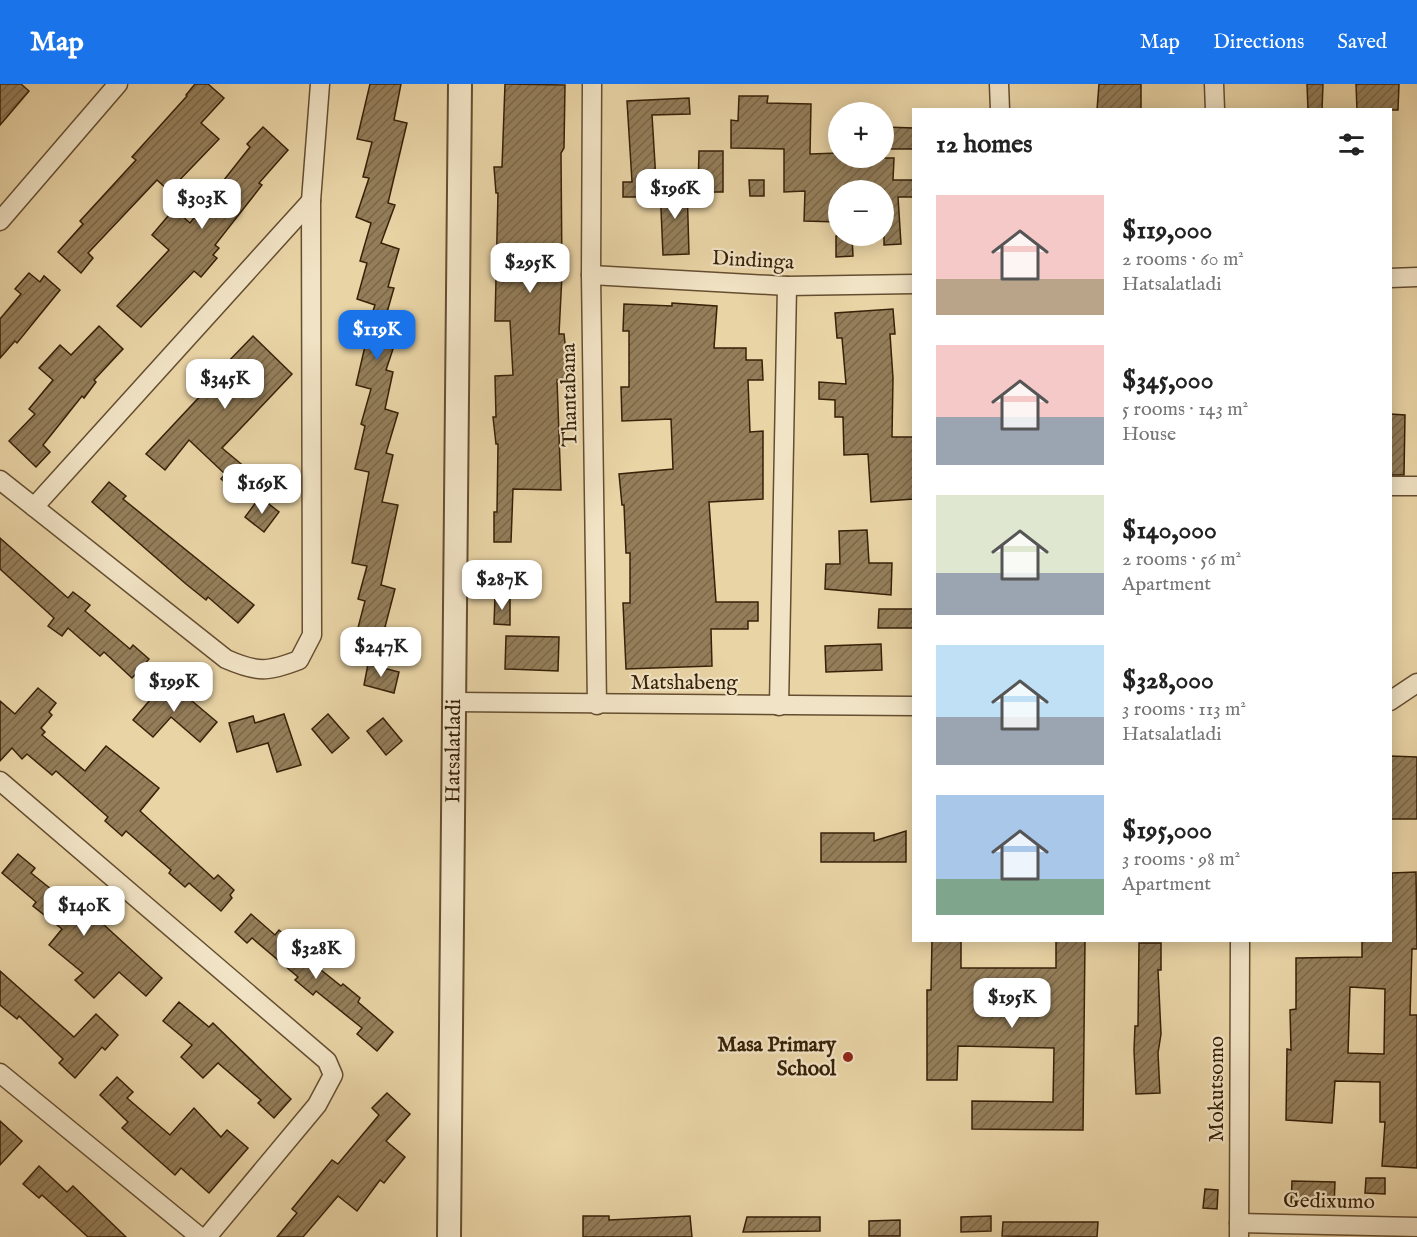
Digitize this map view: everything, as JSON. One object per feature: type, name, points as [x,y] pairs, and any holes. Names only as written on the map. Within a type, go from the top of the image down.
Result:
[{"type":"street","points":[[0,221],[118,84]]},
{"type":"street","points":[[0,480],[226,659],[250,669],[272,670],[299,660],[312,635],[311,201],[320,84]]},
{"type":"street","name":"Hatsalatladi","points":[[449,1237],[460,84]]},
{"type":"street","name":"Thantabana","points":[[592,84],[591,275],[597,705]]},
{"type":"street","points":[[999,84],[1000,108]]},
{"type":"street","points":[[1214,84],[1215,108]]},
{"type":"street","points":[[34,507],[311,201]]},
{"type":"street","name":"Dindinga","points":[[591,275],[787,286],[912,284]]},
{"type":"street","points":[[1392,278],[1417,277]]},
{"type":"street","points":[[779,706],[787,286]]},
{"type":"street","points":[[1392,486],[1417,486]]},
{"type":"street","points":[[1392,700],[1417,683]]},
{"type":"street","name":"Matshabeng","points":[[454,702],[912,706]]},
{"type":"street","points":[[0,781],[327,1061],[333,1075],[317,1105],[207,1237]]},
{"type":"street","name":"Mokutsomo","points":[[1239,1230],[1240,942]]},
{"type":"street","points":[[0,1073],[200,1237]]},
{"type":"street","name":"Gedixumo","points":[[1239,1230],[1417,1227]]},
{"type":"building","points":[[0,84],[21,84],[29,91],[0,125]]},
{"type":"building","points":[[195,84],[208,84],[224,98],[201,123],[219,139],[169,191],[157,180],[88,253],[93,258],[81,273],[58,252],[83,224],[80,221],[136,160],[132,157]]},
{"type":"building","points":[[370,84],[401,84],[394,120],[407,123],[388,203],[395,205],[381,243],[399,249],[388,287],[394,288],[383,326],[399,331],[386,370],[393,372],[385,409],[398,413],[386,453],[393,455],[382,502],[398,505],[381,585],[395,589],[385,627],[390,629],[384,652],[354,643],[365,601],[358,599],[367,566],[352,563],[369,472],[355,469],[365,426],[361,424],[371,389],[356,385],[366,342],[363,341],[375,305],[357,299],[367,263],[360,261],[371,223],[356,217],[369,178],[363,177],[372,142],[357,139]]},
{"type":"building","points":[[505,84],[565,85],[564,148],[561,153],[562,275],[559,334],[564,334],[569,379],[557,380],[561,490],[513,489],[511,542],[494,542],[498,444],[496,444],[493,417],[496,417],[495,376],[513,375],[510,321],[495,321],[498,193],[496,193],[494,167],[502,167]]},
{"type":"building","points":[[1099,84],[1141,84],[1141,108],[1097,108]]},
{"type":"building","points":[[1307,84],[1323,84],[1322,108],[1308,108]]},
{"type":"building","points":[[1356,84],[1399,84],[1398,110],[1357,108]]},
{"type":"building","points":[[739,96],[768,96],[767,103],[811,104],[810,154],[828,153],[828,168],[894,168],[893,180],[828,180],[828,222],[804,221],[805,191],[784,192],[784,149],[731,148],[731,120],[738,121]]},
{"type":"building","points":[[689,98],[690,114],[652,115],[657,197],[623,197],[623,182],[632,182],[627,101]]},
{"type":"building","points":[[263,127],[288,150],[259,183],[262,185],[215,245],[219,248],[213,255],[217,258],[201,277],[194,271],[141,327],[117,306],[169,250],[152,235],[174,209],[190,223],[250,147],[247,144]]},
{"type":"building","points":[[894,127],[912,128],[912,149],[894,149]]},
{"type":"building","points":[[699,151],[723,151],[723,192],[698,192]]},
{"type":"building","points":[[749,180],[764,180],[764,196],[750,196]]},
{"type":"building","points":[[894,180],[912,180],[912,197],[898,197],[901,244],[894,244]]},
{"type":"building","points":[[687,185],[689,254],[663,255],[660,186]]},
{"type":"building","points":[[836,246],[852,246],[853,256],[836,257]]},
{"type":"building","points":[[29,273],[40,282],[44,276],[60,290],[17,343],[15,341],[0,358],[0,319],[21,294],[15,289]]},
{"type":"building","points":[[672,303],[717,306],[714,348],[746,348],[746,360],[762,360],[763,380],[748,380],[750,432],[763,431],[763,499],[709,502],[716,602],[758,602],[758,621],[748,621],[748,629],[711,629],[712,666],[626,669],[623,603],[630,603],[630,553],[626,553],[624,505],[622,505],[619,474],[673,469],[671,419],[622,421],[621,387],[629,387],[629,331],[623,331],[624,304],[672,306]]},
{"type":"building","points":[[893,309],[895,334],[890,334],[893,378],[892,437],[912,437],[912,499],[871,502],[868,454],[844,455],[843,417],[835,417],[835,400],[819,399],[819,382],[846,384],[842,338],[837,338],[835,313]]},
{"type":"building","points":[[99,326],[123,349],[94,380],[96,382],[84,398],[82,396],[43,445],[50,452],[36,467],[9,441],[35,414],[29,409],[53,380],[39,368],[60,345],[71,355]]},
{"type":"building","points":[[253,336],[292,374],[222,448],[252,473],[237,492],[221,479],[225,474],[189,440],[165,470],[146,454],[204,392],[198,387],[219,364],[223,367]]},
{"type":"building","points":[[1392,414],[1405,415],[1404,475],[1392,475]]},
{"type":"building","points":[[109,482],[126,496],[123,499],[254,605],[238,623],[208,597],[206,600],[186,584],[92,502]]},
{"type":"building","points":[[260,497],[279,512],[264,532],[245,517]]},
{"type":"building","points":[[867,530],[869,563],[892,563],[891,595],[825,589],[826,564],[840,564],[839,531]]},
{"type":"building","points":[[0,538],[68,598],[73,592],[90,605],[85,611],[130,649],[133,645],[149,659],[132,678],[104,652],[100,656],[68,628],[62,636],[48,626],[54,618],[0,569]]},
{"type":"building","points":[[495,597],[510,597],[510,625],[494,624]]},
{"type":"building","points":[[879,609],[912,609],[912,628],[878,628]]},
{"type":"building","points":[[506,636],[559,637],[558,671],[505,669]]},
{"type":"building","points":[[881,644],[882,670],[826,672],[825,646]]},
{"type":"building","points":[[368,664],[399,672],[394,693],[364,685]]},
{"type":"building","points":[[167,680],[217,722],[200,742],[171,717],[153,737],[133,720]]},
{"type":"building","points":[[38,688],[56,703],[49,712],[52,715],[41,728],[45,732],[42,735],[85,771],[106,746],[159,788],[140,811],[214,879],[218,875],[234,890],[230,895],[232,898],[221,911],[189,883],[185,887],[169,873],[171,870],[126,831],[122,836],[105,821],[108,817],[56,771],[52,775],[27,754],[22,759],[12,748],[0,761],[0,701],[15,714]]},
{"type":"building","points":[[284,714],[301,765],[277,772],[268,743],[237,752],[229,723],[253,716],[255,723]]},
{"type":"building","points":[[328,714],[349,738],[332,753],[312,729]]},
{"type":"building","points":[[383,718],[402,741],[386,755],[367,731]]},
{"type":"building","points":[[1392,756],[1417,757],[1417,819],[1392,819]]},
{"type":"building","points":[[906,831],[906,862],[821,862],[821,833],[874,833],[874,841]]},
{"type":"building","points":[[18,854],[35,868],[31,873],[77,910],[85,901],[107,919],[103,924],[162,978],[146,996],[119,972],[94,998],[75,980],[83,973],[49,945],[62,929],[33,906],[36,902],[2,873]]},
{"type":"building","points":[[1416,872],[1417,949],[1412,949],[1410,1015],[1417,1015],[1417,1168],[1382,1166],[1385,1122],[1380,1122],[1380,1082],[1335,1081],[1332,1123],[1286,1120],[1287,1049],[1291,1050],[1290,1010],[1296,1009],[1296,958],[1362,957],[1362,942],[1392,942],[1392,873]],"holes":[[[1350,987],[1385,989],[1384,1054],[1348,1053]]]},
{"type":"building","points":[[251,914],[275,935],[279,930],[297,946],[295,949],[341,986],[343,984],[360,998],[358,1002],[393,1032],[377,1051],[357,1034],[362,1028],[316,991],[313,995],[295,980],[298,977],[252,938],[247,943],[235,932]]},
{"type":"building","points":[[932,942],[961,942],[961,968],[1056,968],[1056,942],[1085,942],[1083,1130],[972,1129],[972,1101],[1053,1102],[1054,1048],[958,1046],[957,1080],[927,1080],[927,990],[931,990]]},
{"type":"building","points":[[1139,943],[1161,943],[1161,970],[1158,970],[1161,1034],[1158,1053],[1160,1093],[1136,1094],[1134,1050],[1135,1026],[1138,1026]]},
{"type":"building","points":[[0,971],[74,1037],[96,1014],[118,1035],[105,1050],[102,1047],[75,1078],[59,1063],[63,1059],[19,1016],[17,1019],[0,1005]]},
{"type":"building","points":[[179,1002],[209,1027],[213,1023],[291,1099],[274,1118],[258,1103],[261,1100],[218,1063],[203,1078],[181,1057],[192,1045],[163,1021]]},
{"type":"building","points":[[117,1077],[133,1092],[127,1098],[170,1135],[194,1108],[221,1137],[227,1130],[248,1148],[209,1193],[181,1168],[175,1175],[122,1128],[128,1122],[100,1095]]},
{"type":"building","points":[[387,1093],[410,1114],[386,1141],[405,1157],[384,1183],[380,1180],[357,1211],[338,1196],[303,1237],[277,1237],[297,1213],[292,1209],[332,1160],[338,1164],[379,1115],[372,1108]]},
{"type":"building","points":[[0,1121],[22,1141],[0,1165]]},
{"type":"building","points":[[39,1166],[67,1192],[73,1186],[126,1237],[88,1237],[42,1195],[39,1198],[23,1184]]},
{"type":"building","points":[[1366,1178],[1385,1178],[1385,1194],[1365,1193]]},
{"type":"building","points":[[1292,1181],[1335,1182],[1334,1206],[1291,1205]]},
{"type":"building","points":[[1205,1189],[1218,1190],[1217,1209],[1203,1208]]},
{"type":"building","points":[[583,1216],[609,1216],[609,1220],[690,1216],[692,1237],[583,1237]]},
{"type":"building","points":[[991,1216],[991,1231],[961,1232],[961,1217]]},
{"type":"building","points":[[747,1217],[820,1217],[820,1231],[743,1232]]},
{"type":"building","points":[[900,1220],[900,1236],[869,1236],[869,1221]]},
{"type":"building","points":[[1003,1222],[1098,1222],[1097,1237],[1002,1236]]},
{"type":"place","name":"Masa Primary School","points":[[848,1057]]}]
